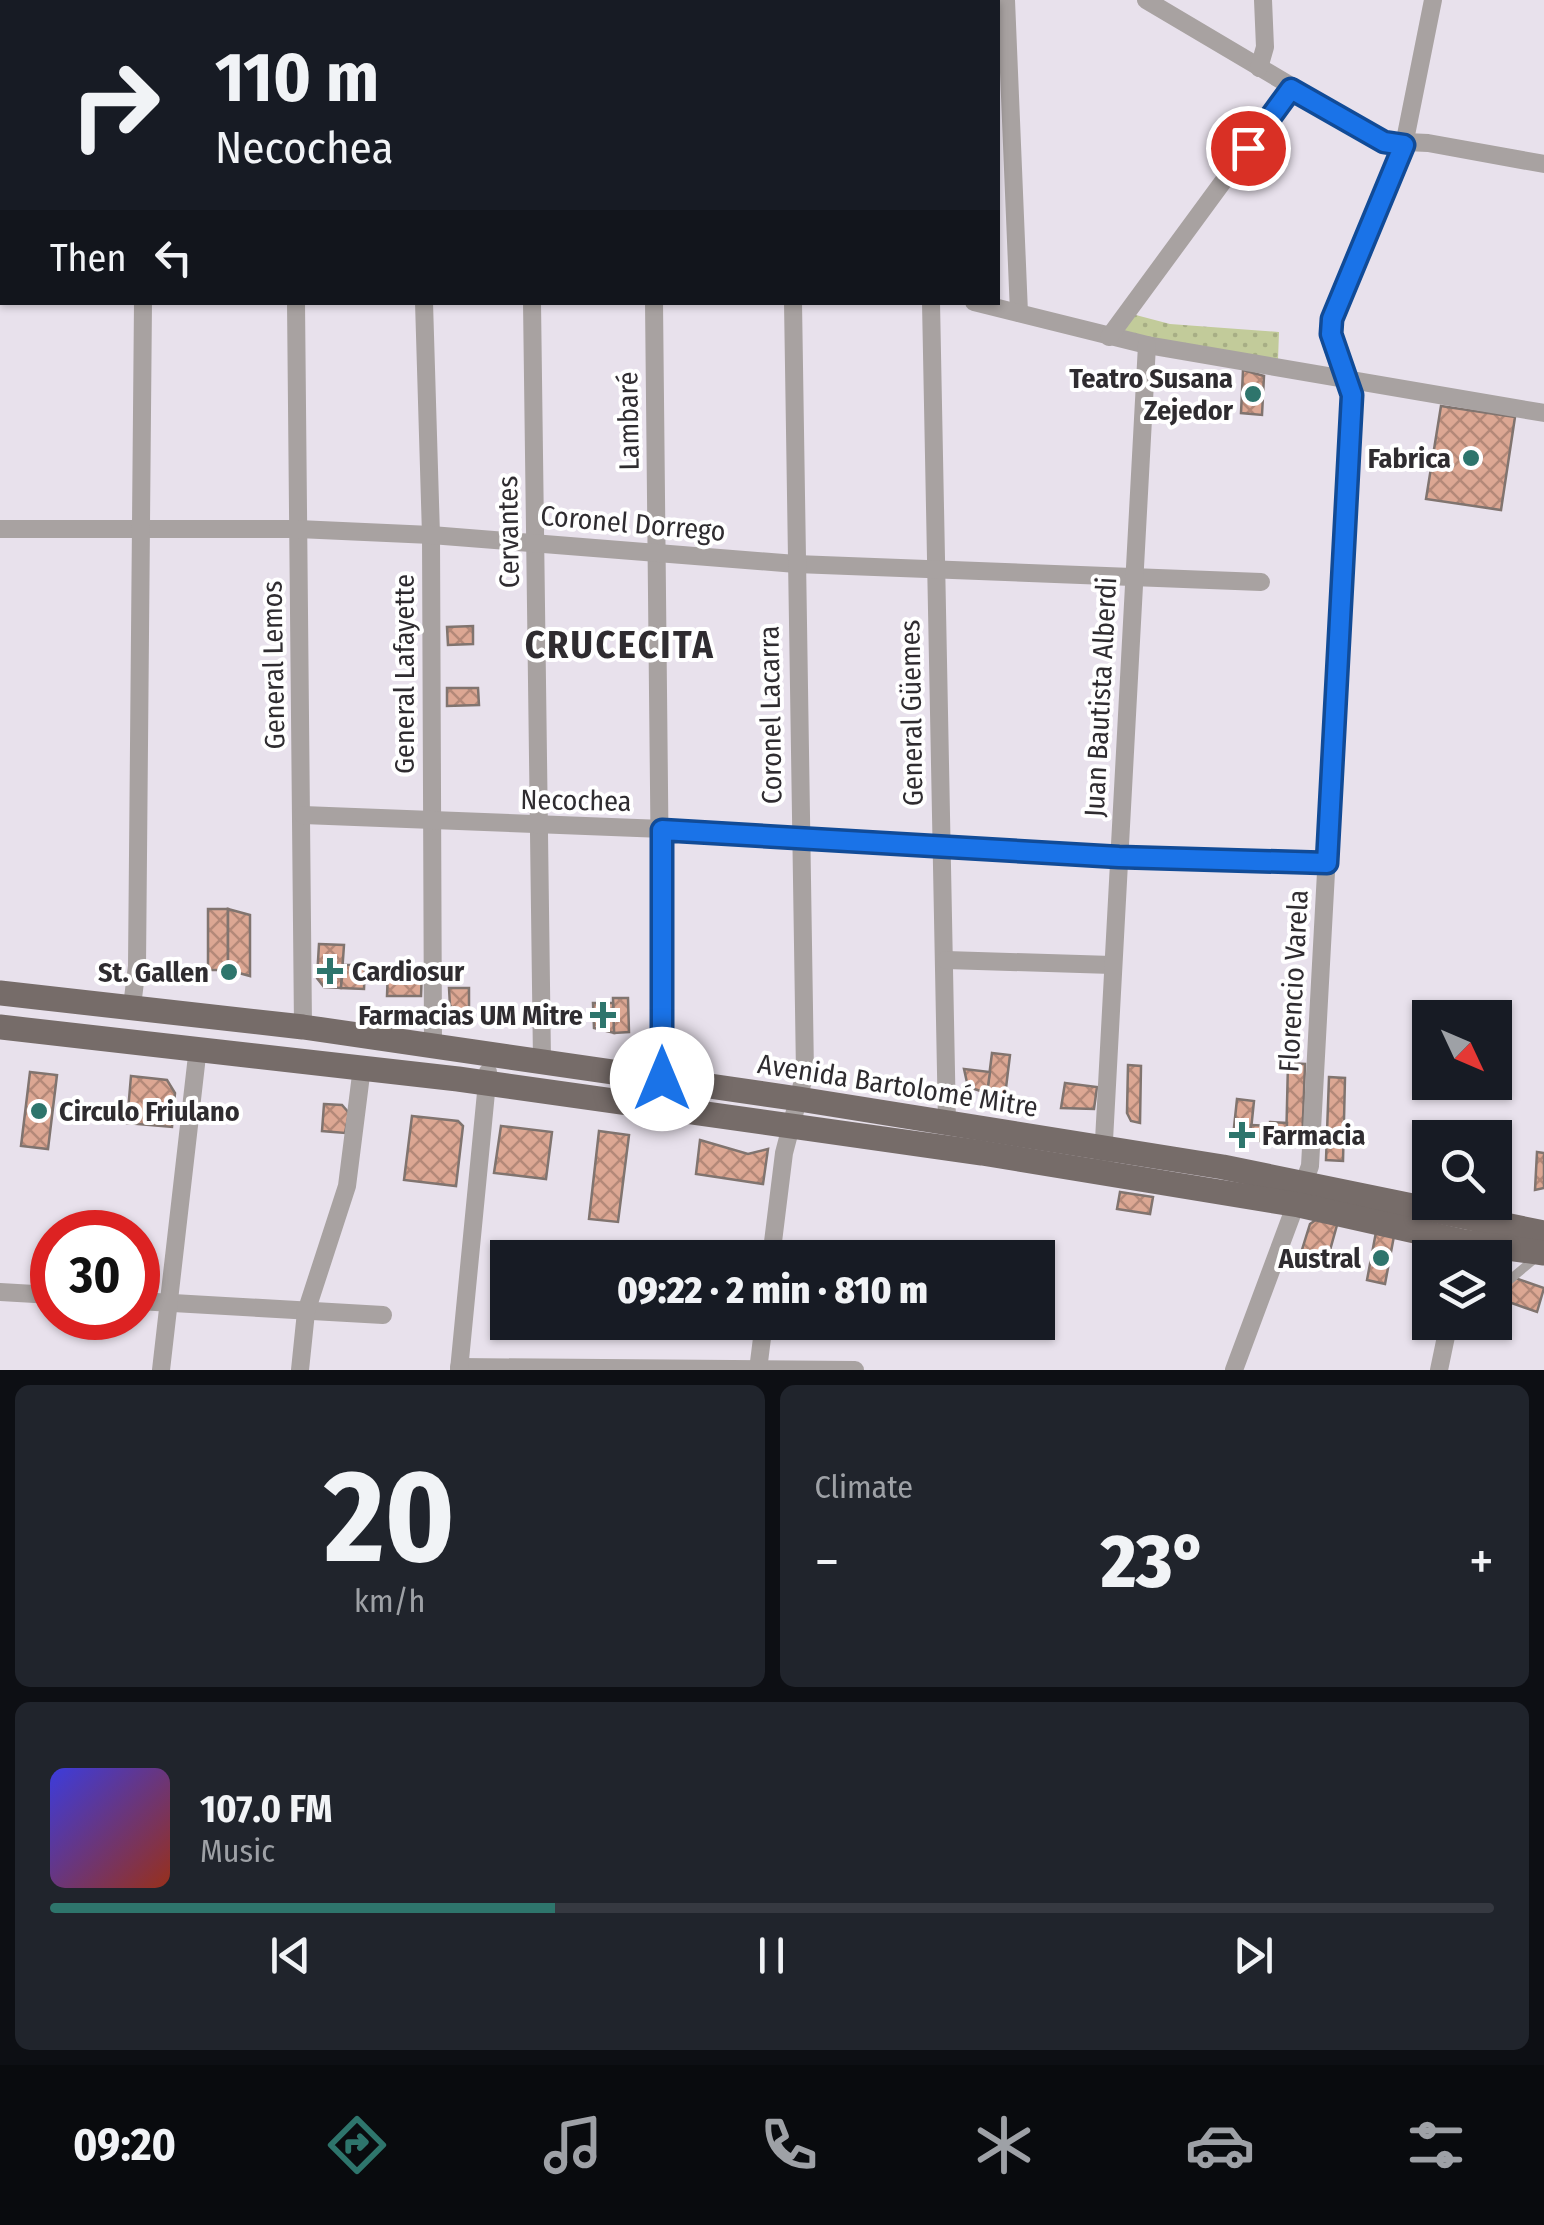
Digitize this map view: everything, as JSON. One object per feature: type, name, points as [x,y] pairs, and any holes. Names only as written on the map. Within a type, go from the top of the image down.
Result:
[{"type":"main road","name":"Avenida Bartolomé Mitre","points":[[0,993],[303,1027],[947,1123],[1103,1160],[1302,1195],[1543,1247]]},
{"type":"main road","name":"Avenida Bartolomé Mitre","points":[[0,1027],[198,1047],[792,1126],[1103,1160]]},
{"type":"main road","name":"Avenida Bartolomé Mitre","points":[[1302,1195],[1434,1240]]},
{"type":"main road","name":"Avenida Bartolomé Mitre","points":[[1512,1248],[1543,1247]]},
{"type":"street","points":[[1006,0],[1019,312]]},
{"type":"street","points":[[1146,0],[1384,142],[1428,143],[1544,164]]},
{"type":"street","points":[[1259,68],[1266,47],[1263,0]]},
{"type":"street","name":"Florencio Varela","points":[[1234,1370],[1302,1195],[1327,863],[1350,380],[1331,334],[1332,319],[1404,145],[1433,0]]},
{"type":"street","points":[[1109,338],[1291,89]]},
{"type":"street","points":[[132,1006],[136,966],[143,305]]},
{"type":"street","name":"General Lemos","points":[[296,305],[303,1027]]},
{"type":"street","name":"General Lafayette","points":[[424,305],[431,534],[434,1046]]},
{"type":"street","name":"Cervantes","points":[[532,305],[542,1062]]},
{"type":"street","name":"Lambaré","points":[[654,305],[662,1079]]},
{"type":"street","name":"Coronel Lacarra","points":[[774,1240],[784,1152],[805,1074],[793,305]]},
{"type":"street","name":"General Güemes","points":[[931,305],[947,1123]]},
{"type":"street","points":[[988,305],[1147,346],[1544,412]]},
{"type":"street","name":"Juan Bautista Alberdi","points":[[1103,1160],[1147,346]]},
{"type":"street","name":"Coronel Dorrego","points":[[0,530],[298,529],[431,534],[796,564],[1261,582]]},
{"type":"street","name":"Necochea","points":[[303,815],[662,830],[1119,857],[1327,863]]},
{"type":"street","points":[[946,960],[1112,964]]},
{"type":"street","points":[[162,1370],[198,1047]]},
{"type":"street","points":[[490,1055],[459,1368],[855,1370]]},
{"type":"street","points":[[300,1370],[306,1312],[347,1186],[362,1068]]},
{"type":"street","points":[[0,1292],[30,1294]]},
{"type":"street","points":[[160,1303],[383,1316]]},
{"type":"street","points":[[758,1369],[762,1340]]},
{"type":"street","points":[[1439,1370],[1445,1340]]},
{"type":"lane","points":[[1512,1276],[1543,1247]]},
{"type":"green space","points":[[1132,314],[1170,324],[1279,332],[1278,360],[1128,336],[1123,327]]},
{"type":"building","name":"Teatro Susana Zejedor","points":[[1243,370],[1264,376],[1262,415],[1241,413]]},
{"type":"building","name":"Fabrica","points":[[1441,406],[1515,417],[1501,510],[1426,499]]},
{"type":"building","points":[[473,626],[473,644],[448,645],[447,627]]},
{"type":"building","points":[[447,688],[478,688],[479,705],[447,706]]},
{"type":"building","points":[[208,909],[228,909],[228,970],[208,970]]},
{"type":"building","points":[[228,909],[250,915],[250,976],[228,970]]},
{"type":"building","name":"Cardiosur","points":[[319,944],[344,945],[341,988],[324,987],[317,978]]},
{"type":"building","points":[[343,965],[365,965],[364,989],[341,988]]},
{"type":"building","points":[[388,969],[422,969],[421,996],[387,996]]},
{"type":"building","points":[[449,988],[469,988],[469,1013],[455,1013]]},
{"type":"building","points":[[613,998],[628,998],[629,1032],[614,1033]]},
{"type":"building","name":"Farmacias UM Mitre","points":[[593,1003],[613,1003],[614,1033],[594,1028]]},
{"type":"building","points":[[992,1053],[1010,1055],[1005,1096],[987,1093]]},
{"type":"building","points":[[1288,1063],[1305,1064],[1302,1147],[1286,1146]]},
{"type":"building","points":[[1128,1065],[1141,1066],[1140,1123],[1131,1121],[1127,1113]]},
{"type":"building","points":[[964,1069],[990,1072],[987,1093],[968,1087]]},
{"type":"building","name":"Circulo Friulano","points":[[30,1072],[57,1075],[48,1149],[21,1146]]},
{"type":"building","points":[[131,1076],[167,1080],[175,1093],[172,1127],[127,1123]]},
{"type":"building","points":[[1329,1077],[1345,1078],[1343,1161],[1326,1160]]},
{"type":"building","points":[[1065,1083],[1097,1087],[1094,1109],[1061,1108]]},
{"type":"building","points":[[1237,1099],[1254,1101],[1250,1139],[1233,1137]]},
{"type":"building","points":[[324,1104],[342,1105],[349,1113],[345,1133],[322,1131]]},
{"type":"building","points":[[412,1116],[458,1121],[463,1126],[456,1186],[404,1180]]},
{"type":"building","points":[[1270,1122],[1287,1123],[1286,1146],[1269,1143]]},
{"type":"building","points":[[1251,1125],[1270,1126],[1269,1143],[1250,1139]]},
{"type":"building","points":[[501,1126],[552,1132],[546,1179],[494,1173]]},
{"type":"building","points":[[599,1131],[629,1135],[618,1222],[589,1219]]},
{"type":"building","points":[[700,1140],[748,1154],[768,1149],[763,1184],[696,1174]]},
{"type":"building","points":[[1537,1152],[1544,1153],[1544,1188],[1535,1190]]},
{"type":"building","points":[[1120,1192],[1153,1197],[1150,1214],[1117,1209]]},
{"type":"building","points":[[1317,1219],[1337,1225],[1327,1261],[1301,1253],[1310,1224]]},
{"type":"building","name":"Austral","points":[[1376,1232],[1394,1236],[1385,1284],[1367,1280]]},
{"type":"building","points":[[1512,1277],[1544,1288],[1537,1312],[1512,1303]]},
{"type":"place","name":"Teatro Susana Zejedor","points":[[1253,394]]},
{"type":"place","name":"Fabrica","points":[[1471,458]]},
{"type":"place","name":"Cardiosur","points":[[330,971]]},
{"type":"place","name":"St. Gallen","points":[[229,972]]},
{"type":"place","name":"Farmacias UM Mitre","points":[[603,1015]]},
{"type":"place","name":"Circulo Friulano","points":[[39,1111]]},
{"type":"place","name":"Farmacia","points":[[1242,1135]]},
{"type":"place","name":"Austral","points":[[1381,1258]]},
{"type":"district","name":"CRUCECITA","points":[[620,645]]},
{"type":"route","points":[[662,1079],[662,830],[1119,857],[1327,863],[1352,395],[1330,328],[1404,145],[1384,142],[1291,89],[1248,148]]}]
